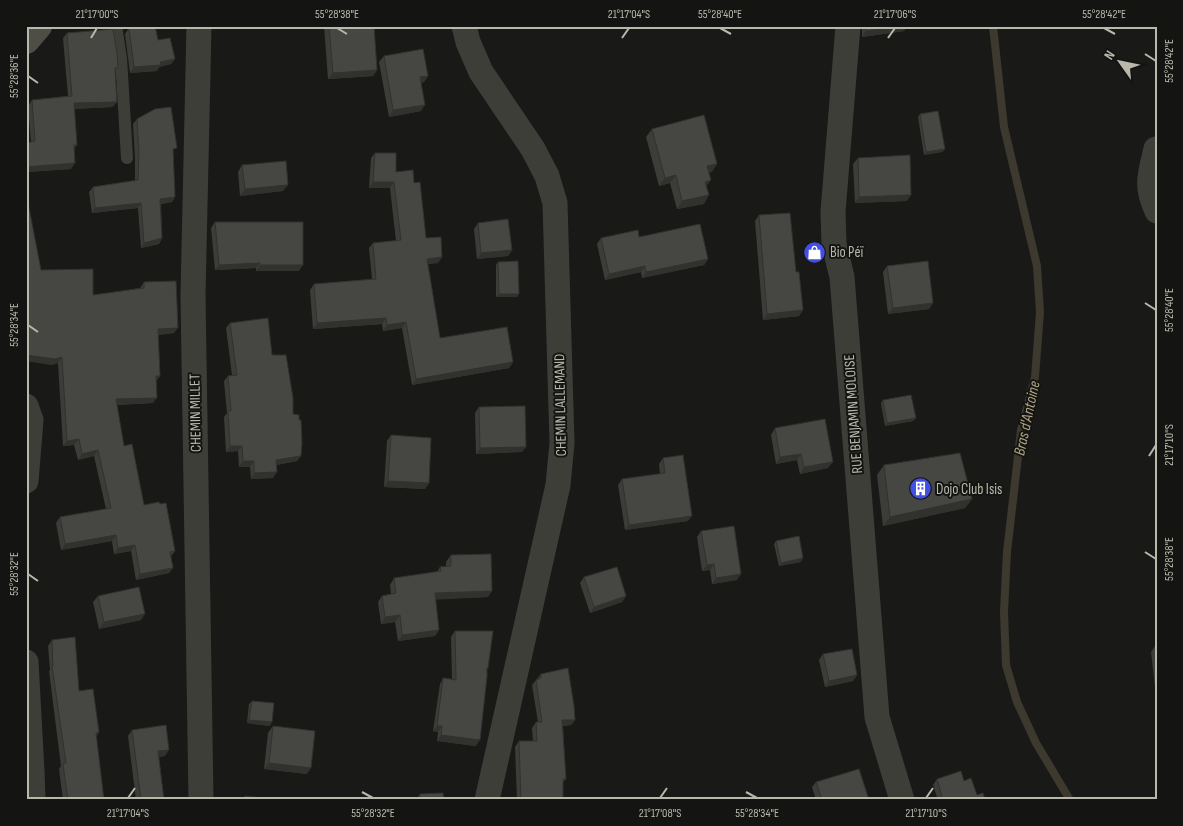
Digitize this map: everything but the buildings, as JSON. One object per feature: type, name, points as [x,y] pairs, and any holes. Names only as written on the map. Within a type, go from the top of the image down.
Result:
[{"type":"main road","points":[[26,40],[38,26]]},
{"type":"street","name":"CHEMIN MILLET","points":[[199,26],[193,295],[201,800]]},
{"type":"street","name":"CHEMIN LALLEMAND","points":[[464,26],[468,42],[481,72],[533,148],[546,176],[554,203],[562,433],[558,486],[487,800]]},
{"type":"street","name":"RUE BENJAMIN MOLOISE","points":[[848,26],[833,212],[834,244],[843,285],[877,717],[902,800]]},
{"type":"street","points":[[1156,149],[1149,185],[1157,211]]},
{"type":"street","points":[[26,406],[31,420],[26,481]]},
{"type":"street","points":[[26,662],[32,800]]},
{"type":"lane","points":[[116,26],[121,58],[127,158]]},
{"type":"waterway","name":"Bras d'Antoine","points":[[993,26],[1004,127],[1037,266],[1040,312],[1035,377],[1021,430],[1007,552],[1004,612],[1006,665],[1017,702],[1036,743],[1070,800]]},
{"type":"place","name":"Bio Péï","points":[[814,252]]},
{"type":"place","name":"Dojo Club Isis","points":[[920,489]]}]
